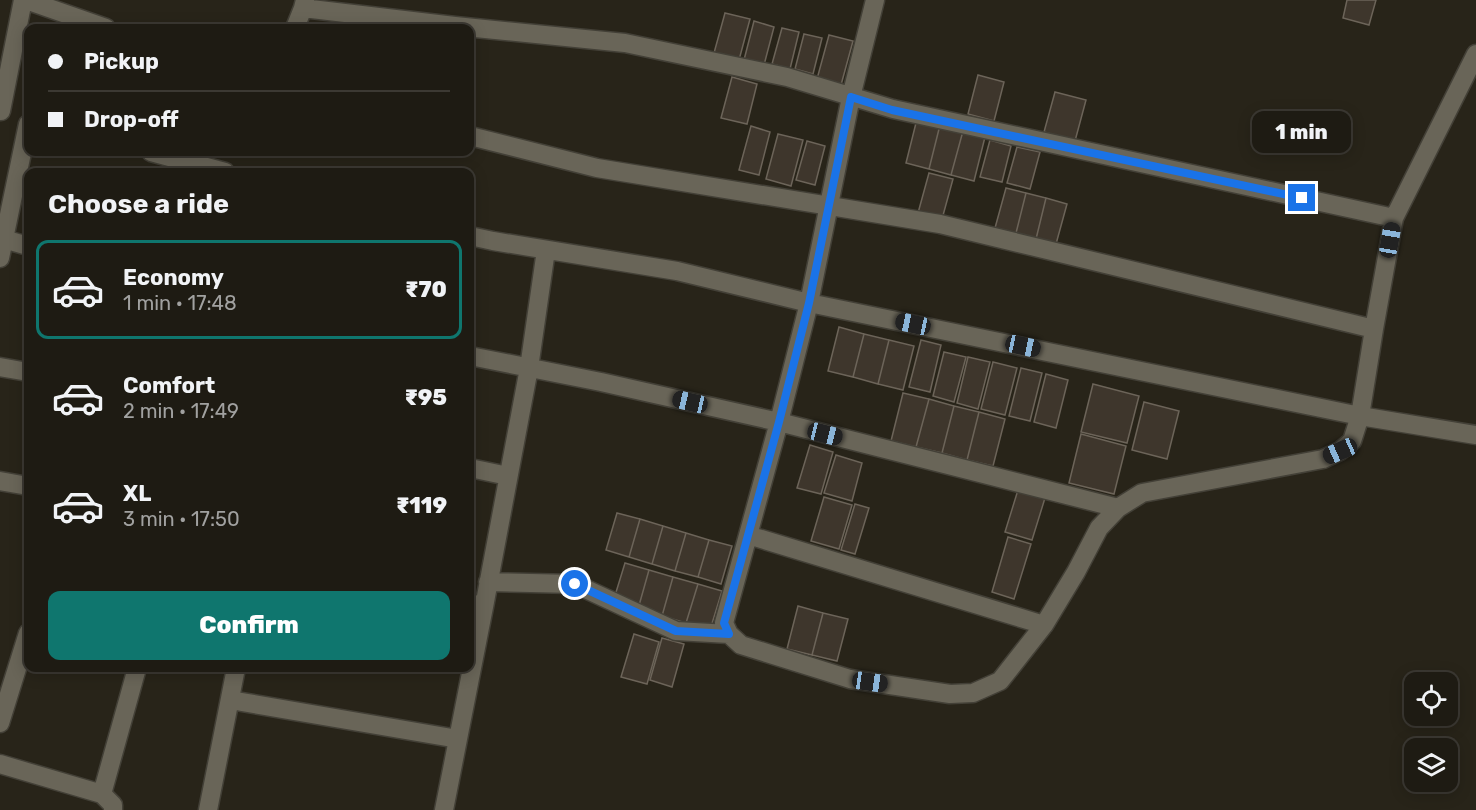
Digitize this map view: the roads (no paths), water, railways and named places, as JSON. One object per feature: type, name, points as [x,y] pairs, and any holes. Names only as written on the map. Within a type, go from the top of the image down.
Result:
[{"type":"street","points":[[24,114],[1,111],[24,0],[94,24]]},
{"type":"street","points":[[875,0],[851,97],[809,303],[724,623],[729,634],[741,645],[850,679],[950,694],[973,693],[1000,681],[1044,625],[1076,573],[1099,528],[1118,508],[1142,493],[1323,459],[1340,451],[1352,441],[1360,416],[1394,218],[1476,54]]},
{"type":"street","points":[[296,24],[304,4],[441,24]]},
{"type":"street","points":[[474,28],[624,43],[787,77],[892,110],[1394,218]]},
{"type":"street","points":[[474,137],[597,168],[940,224],[1374,329]]},
{"type":"street","points":[[0,258],[2,239],[24,142]]},
{"type":"street","points":[[166,156],[210,168]]},
{"type":"street","points":[[474,237],[677,271],[809,303],[1360,416],[1476,435]]},
{"type":"street","points":[[2,239],[24,245]]},
{"type":"street","points":[[474,626],[477,605],[488,582],[529,368],[546,250]]},
{"type":"street","points":[[474,357],[779,422],[1118,508]]},
{"type":"street","points":[[0,367],[24,371]]},
{"type":"street","points":[[474,469],[508,476]]},
{"type":"street","points":[[0,481],[24,485]]},
{"type":"street","points":[[748,535],[1044,625]]},
{"type":"street","points":[[488,582],[575,584],[676,631],[729,634]]},
{"type":"street","points":[[0,723],[24,646]]},
{"type":"street","points":[[102,794],[136,672]]},
{"type":"street","points":[[208,810],[235,672]]},
{"type":"street","points":[[444,810],[458,739],[468,672]]},
{"type":"street","points":[[230,700],[458,739]]},
{"type":"street","points":[[0,764],[102,794],[112,805],[113,810]]}]
